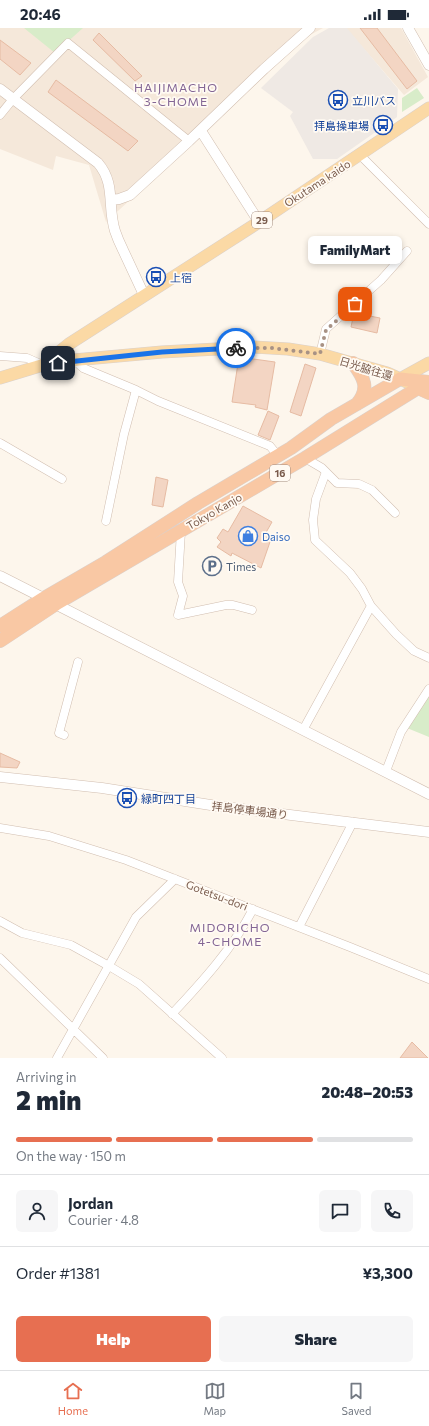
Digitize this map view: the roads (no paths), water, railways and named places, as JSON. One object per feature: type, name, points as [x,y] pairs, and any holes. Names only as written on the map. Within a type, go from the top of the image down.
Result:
[{"type":"highway","points":[[353,363],[361,375],[364,384],[364,392],[357,404]]},
{"type":"highway","name":"Tokyo Kanjo","points":[[0,626],[44,598],[106,562],[198,502],[278,456],[330,419],[400,379],[427,385]]},
{"type":"highway","name":"Tokyo Kanjo","points":[[0,641],[56,604],[427,385]]},
{"type":"main road","name":"Okutama kaido","points":[[0,378],[42,365],[69,344],[259,222],[429,108]]},
{"type":"main road","name":"日光脇往還","points":[[42,365],[74,360],[162,352],[253,347],[288,349],[320,354],[353,363],[400,379]]},
{"type":"main road","points":[[400,379],[429,363]]},
{"type":"street","points":[[111,200],[130,195],[201,131],[264,69],[309,28]]},
{"type":"street","points":[[408,28],[429,65]]},
{"type":"street","points":[[0,115],[13,99],[68,43],[189,141]]},
{"type":"street","points":[[0,89],[98,163],[104,171],[108,178],[111,212],[115,231],[144,295]]},
{"type":"street","points":[[201,131],[259,222]]},
{"type":"street","points":[[360,155],[429,224]]},
{"type":"street","points":[[320,354],[326,330],[381,280],[407,251]]},
{"type":"street","points":[[0,356],[27,358],[42,365]]},
{"type":"street","points":[[74,360],[83,368],[136,390],[158,401],[270,446],[278,456]]},
{"type":"street","points":[[106,521],[124,434],[136,390]]},
{"type":"street","points":[[0,443],[62,479]]},
{"type":"street","points":[[305,458],[322,468],[337,483],[359,484],[372,490],[395,513]]},
{"type":"street","points":[[326,472],[316,499],[314,520],[315,540],[350,573],[372,606],[396,634],[414,651],[429,658]]},
{"type":"street","points":[[181,531],[178,582],[183,596],[178,615],[226,605],[233,605],[252,610]]},
{"type":"street","points":[[0,576],[429,794]]},
{"type":"street","points":[[303,730],[372,606]]},
{"type":"street","points":[[64,735],[59,733],[78,662]]},
{"type":"street","points":[[386,771],[401,732],[429,689]]},
{"type":"street","name":"拝島停車場通り","points":[[0,777],[102,788],[217,806],[429,832]]},
{"type":"street","points":[[299,927],[352,822]]},
{"type":"street","name":"Gotetsu-dori","points":[[0,828],[49,836],[86,846],[253,909],[429,979]]},
{"type":"street","points":[[57,1058],[136,917],[175,879]]},
{"type":"street","points":[[172,1014],[223,956],[243,928],[253,909]]},
{"type":"street","points":[[0,921],[22,933],[71,946],[139,984],[222,1058]]},
{"type":"street","points":[[0,958],[103,1058]]},
{"type":"place","name":"立川バス","points":[[338,100]]},
{"type":"place","name":"拝島操車場","points":[[383,125]]},
{"type":"place","name":"上宿","points":[[156,277]]},
{"type":"place","name":"FamilyMart","points":[[355,304]]},
{"type":"place","name":"Daiso","points":[[248,536]]},
{"type":"place","name":"Times","points":[[212,566]]},
{"type":"place","name":"緑町四丁目","points":[[127,798]]},
{"type":"district","name":"HAIJIMACHO 3-CHOME","points":[[176,94]]},
{"type":"district","name":"MIDORICHO 4-CHOME","points":[[230,934]]}]
